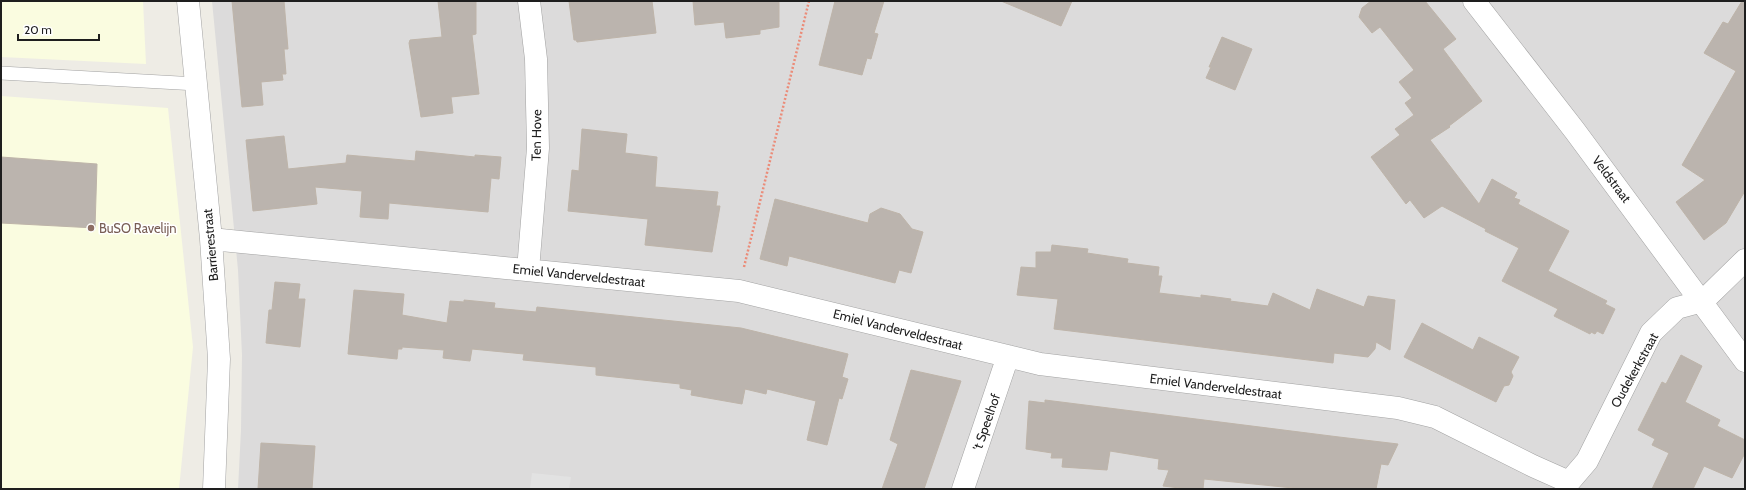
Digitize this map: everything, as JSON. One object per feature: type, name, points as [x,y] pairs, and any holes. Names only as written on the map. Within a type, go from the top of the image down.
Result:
[{"type":"street","name":"Barrierestraat","points":[[188,1],[211,239],[219,358],[214,489]]},
{"type":"street","name":"Ten Hove","points":[[528,270],[538,148],[536,59],[529,1]]},
{"type":"street","name":"Veldstraat","points":[[1474,1],[1576,131],[1745,361]]},
{"type":"street","name":"Emiel Vanderveldestraat","points":[[211,239],[739,291],[1040,364],[1390,407],[1419,412],[1435,417],[1568,485]]},
{"type":"street","points":[[1703,302],[1745,260]]},
{"type":"street","name":"Oudekerkstraat","points":[[1568,485],[1587,461],[1651,333],[1678,308],[1703,302]]},
{"type":"street","name":"'t Speelhof","points":[[963,489],[1008,356]]},
{"type":"lane","points":[[1,73],[197,84]]},
{"type":"path","points":[[739,291],[809,1]]},
{"type":"shaded area","points":[[1,1],[143,1],[146,64],[1,57]]},
{"type":"shaded area","points":[[212,1],[1745,1],[1745,489],[238,489],[241,430],[242,355],[238,270]]},
{"type":"shaded area","name":"BuSO Ravelijn","points":[[1,96],[168,108],[193,347],[179,489],[1,489]]},
{"type":"shaded area","points":[[532,473],[571,477],[569,489],[530,489]]},
{"type":"building","points":[[232,1],[284,1],[288,49],[284,49],[286,74],[282,74],[283,80],[261,82],[263,105],[242,107]]},
{"type":"building","points":[[438,1],[476,1],[476,34],[472,35],[479,94],[451,97],[453,113],[421,117],[409,43],[410,40],[442,37]]},
{"type":"building","points":[[569,1],[652,1],[656,33],[577,42],[574,40]]},
{"type":"building","points":[[693,1],[779,1],[779,27],[760,30],[760,34],[726,38],[724,22],[695,25]]},
{"type":"building","points":[[835,1],[884,1],[874,33],[878,34],[871,59],[867,58],[862,75],[819,65]]},
{"type":"building","points":[[1001,1],[1072,1],[1061,26]]},
{"type":"building","points":[[1371,1],[1425,1],[1456,39],[1443,49],[1482,101],[1449,126],[1450,127],[1430,140],[1479,204],[1492,179],[1517,193],[1514,198],[1520,200],[1518,204],[1569,231],[1548,271],[1607,301],[1605,304],[1615,309],[1603,334],[1597,331],[1595,334],[1591,332],[1590,334],[1554,316],[1558,309],[1502,281],[1519,248],[1485,231],[1486,229],[1442,206],[1424,218],[1410,200],[1406,204],[1371,157],[1400,135],[1395,129],[1414,115],[1405,103],[1412,98],[1399,82],[1414,70],[1380,27],[1372,33],[1359,17],[1362,8]]},
{"type":"building","points":[[1742,1],[1745,1],[1745,191],[1726,223],[1704,240],[1676,202],[1705,180],[1682,165],[1736,71],[1704,53],[1723,22],[1728,24]]},
{"type":"building","points":[[1222,37],[1252,49],[1235,90],[1206,78],[1211,67],[1209,67]]},
{"type":"building","points":[[582,129],[627,134],[625,153],[657,157],[655,187],[718,192],[716,206],[720,206],[712,252],[645,245],[648,219],[568,211],[572,170],[579,171]]},
{"type":"building","points":[[284,136],[288,169],[346,163],[347,155],[415,161],[416,151],[475,157],[475,155],[501,157],[499,179],[491,178],[488,212],[389,203],[388,219],[360,217],[362,191],[315,187],[317,204],[253,211],[246,140]]},
{"type":"building","points":[[1,157],[97,164],[95,228],[1,223]]},
{"type":"building","points":[[775,199],[868,223],[870,214],[881,208],[900,214],[912,229],[923,232],[911,273],[899,270],[895,283],[789,256],[787,266],[760,259]]},
{"type":"building","points":[[1052,245],[1088,249],[1087,253],[1128,259],[1127,263],[1159,267],[1158,276],[1162,276],[1159,293],[1201,298],[1201,295],[1231,299],[1230,301],[1268,306],[1273,293],[1310,310],[1317,289],[1364,307],[1368,296],[1395,300],[1390,350],[1376,342],[1375,349],[1368,357],[1334,353],[1333,363],[1054,329],[1058,299],[1017,295],[1021,267],[1036,268],[1036,252],[1051,252]]},
{"type":"building","points":[[275,282],[300,284],[298,299],[305,299],[300,347],[266,343],[269,310],[272,310]]},
{"type":"building","points":[[354,290],[404,294],[402,315],[447,323],[450,301],[464,302],[464,300],[495,303],[494,308],[536,312],[537,307],[741,328],[848,354],[842,377],[848,379],[842,399],[839,398],[827,445],[807,440],[816,401],[767,389],[766,394],[745,389],[742,404],[691,395],[692,390],[680,388],[680,384],[596,375],[596,367],[523,360],[524,354],[472,349],[470,361],[443,358],[444,350],[402,347],[402,349],[398,349],[397,359],[348,354]]},
{"type":"building","points":[[1422,323],[1473,350],[1479,337],[1519,357],[1511,372],[1513,376],[1509,385],[1504,386],[1496,402],[1404,357]]},
{"type":"building","points":[[1681,355],[1702,366],[1685,402],[1720,420],[1717,426],[1745,440],[1745,453],[1732,478],[1704,466],[1693,489],[1652,489],[1669,453],[1652,445],[1655,439],[1638,430],[1662,382],[1666,384]]},
{"type":"building","points":[[911,370],[961,381],[924,489],[882,489],[898,444],[890,440]]},
{"type":"building","points":[[1045,400],[1398,444],[1388,465],[1381,464],[1376,489],[1303,489],[1204,479],[1203,489],[1163,486],[1169,470],[1158,469],[1159,459],[1110,451],[1107,470],[1062,467],[1063,458],[1051,458],[1052,453],[1026,449],[1029,401],[1045,403]]},
{"type":"building","points":[[261,443],[315,446],[312,489],[258,489]]},
{"type":"place","name":"BuSO Ravelijn","points":[[91,228]]}]
